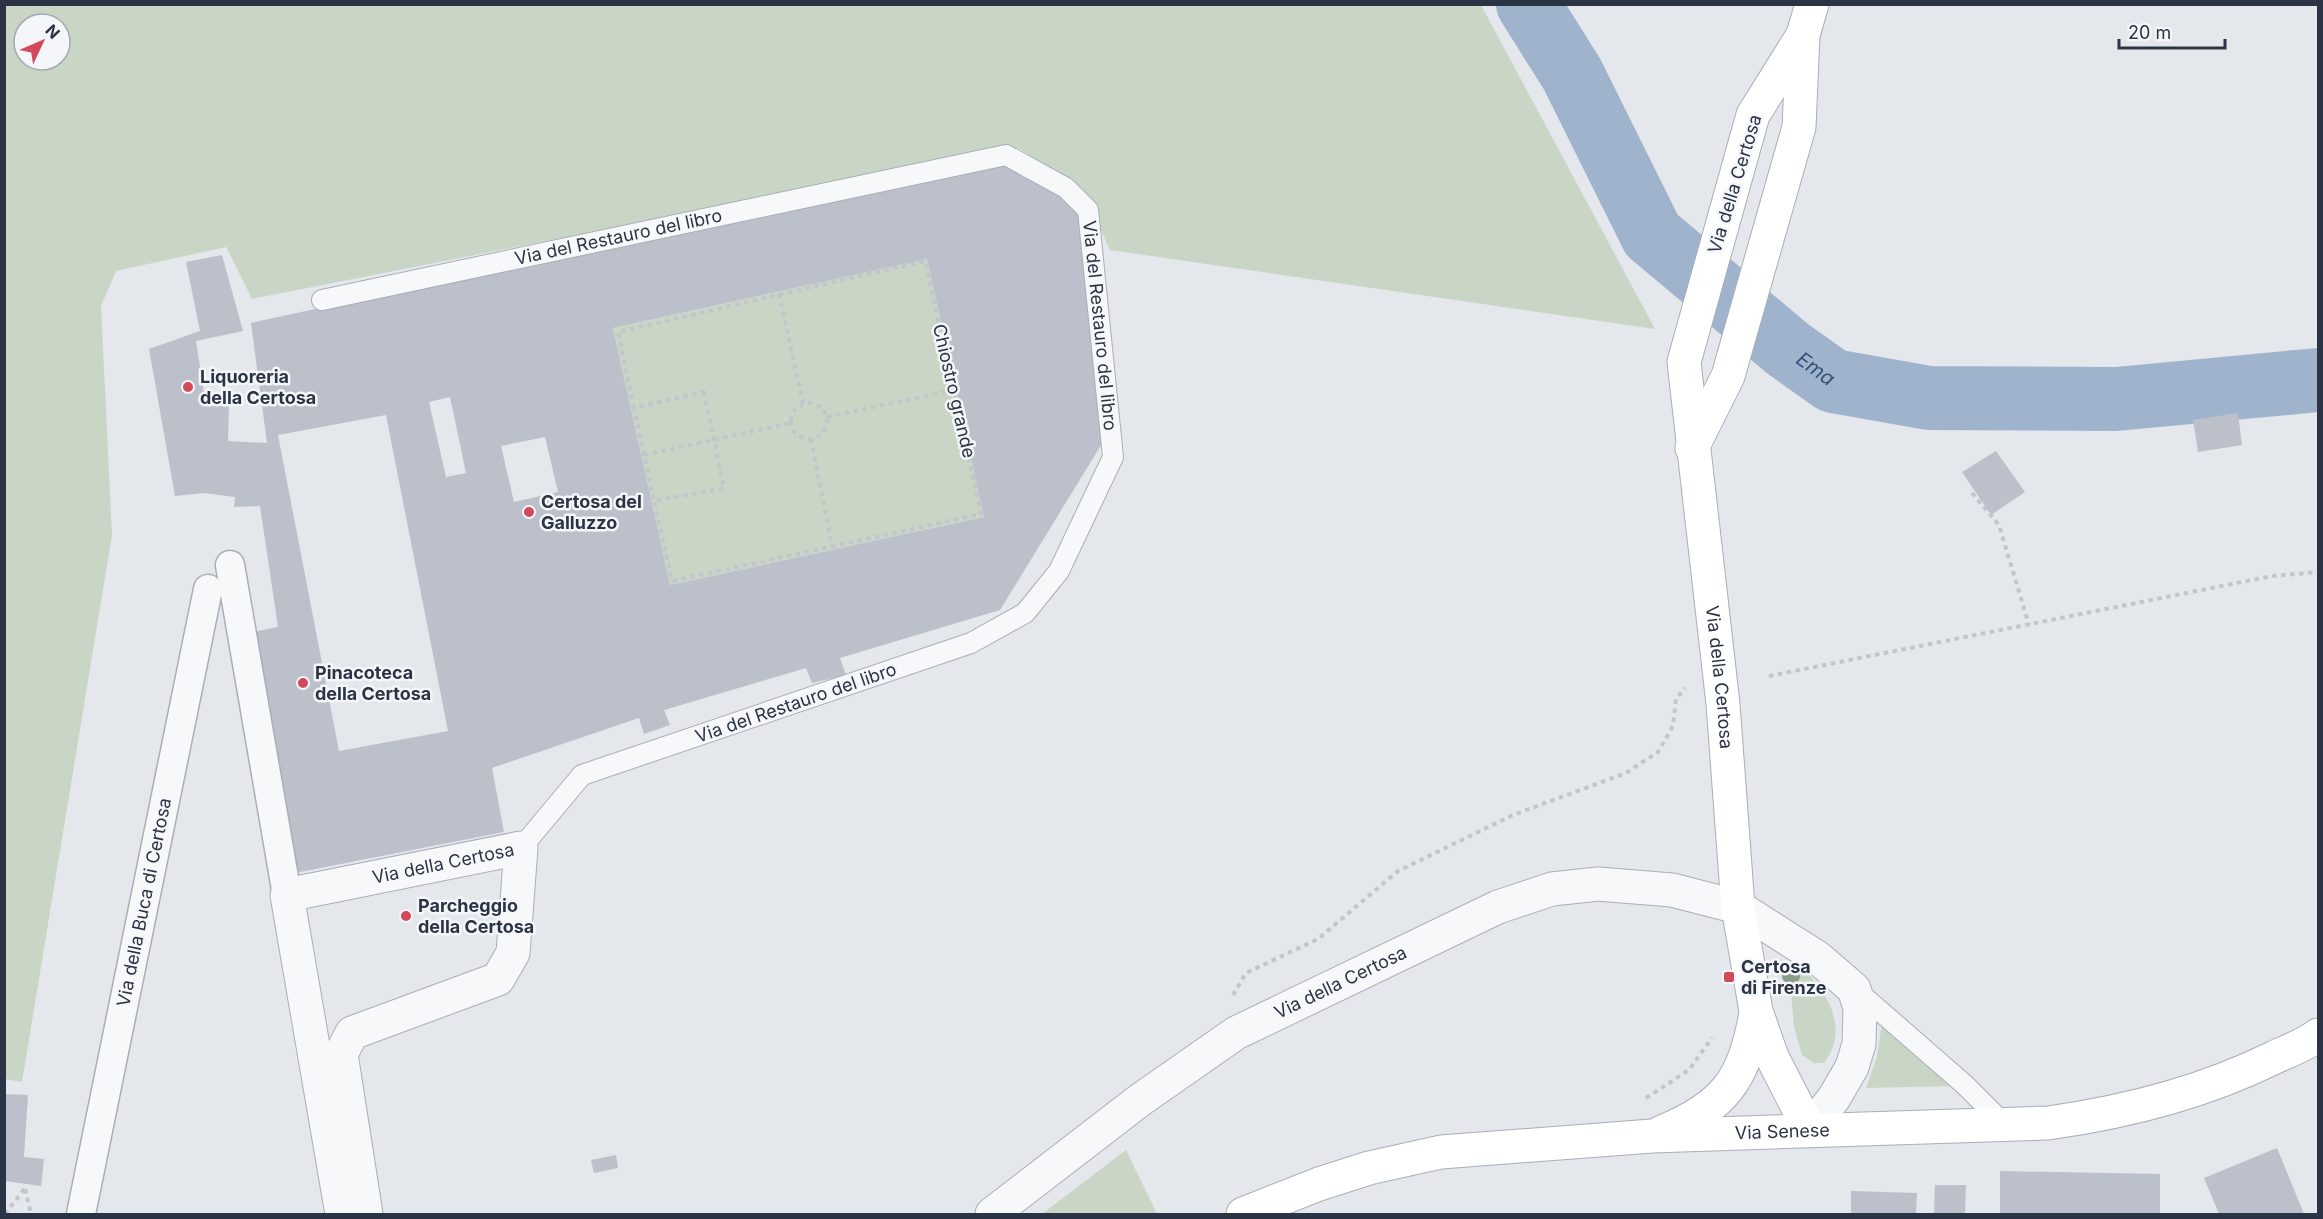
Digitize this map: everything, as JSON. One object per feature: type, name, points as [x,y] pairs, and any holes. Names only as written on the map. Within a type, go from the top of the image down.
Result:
[{"type":"main road","name":"Via della Certosa","points":[[1692,448],[1728,376],[1799,127],[1803,35],[1812,4]]},
{"type":"main road","name":"Via della Certosa","points":[[1803,35],[1753,115],[1684,362],[1723,704],[1738,907],[1756,1011],[1772,1057],[1809,1130]]},
{"type":"main road","name":"Via della Certosa","points":[[1652,1136],[1692,1119],[1718,1098],[1739,1074],[1749,1050],[1756,1011]]},
{"type":"main road","name":"Via Senese","points":[[1243,1215],[1319,1184],[1369,1168],[1441,1152],[1652,1136],[2048,1124],[2113,1114],[2175,1097],[2248,1071],[2319,1035]]},
{"type":"street","points":[[230,565],[342,1215]]},
{"type":"street","name":"Via della Buca di Certosa","points":[[81,1215],[208,589]]},
{"type":"street","name":"Via della Certosa","points":[[287,895],[521,848],[513,953],[498,979],[352,1033],[341,1054],[366,1215]]},
{"type":"street","name":"Via della Certosa","points":[[992,1215],[1140,1100],[1236,1033],[1498,907],[1552,889],[1598,884],[1638,886],[1672,890],[1738,907],[1818,958],[1854,989]]},
{"type":"street","points":[[1809,1130],[1834,1098],[1854,1060],[1859,1044],[1861,1024],[1854,989]]},
{"type":"lane","name":"Via del Restauro del libro","points":[[322,300],[1006,155],[1066,188],[1088,210],[1113,457],[1059,571],[1025,613],[971,644],[582,776],[521,848]]},
{"type":"lane","name":"Via della Certosa","points":[[1854,989],[1965,1085],[2005,1125]]},
{"type":"path","name":"Chiostro grande","points":[[634,408],[618,332],[925,261],[981,514],[672,581],[654,501]]},
{"type":"path","points":[[779,294],[803,403]]},
{"type":"path","points":[[827,417],[953,390]]},
{"type":"path","points":[[704,392],[724,488],[654,501],[634,408],[704,392]]},
{"type":"path","points":[[803,403],[817,404],[827,417],[824,432],[811,439],[798,435],[791,423],[793,412],[803,403]]},
{"type":"path","points":[[644,455],[791,423]]},
{"type":"path","points":[[811,439],[832,546]]},
{"type":"path","points":[[1972,494],[1999,525],[2029,625]]},
{"type":"path","points":[[1769,676],[2272,576],[2319,572]]},
{"type":"path","points":[[1236,1033],[1229,1001],[1246,973],[1318,939],[1398,871],[1513,815],[1626,773],[1658,752],[1673,726],[1676,699],[1691,681]]},
{"type":"path","points":[[1606,1139],[1640,1102],[1689,1070],[1714,1034]]},
{"type":"path","points":[[4,1215],[25,1188],[31,1215]]},
{"type":"green space","points":[[4,5],[1481,5],[1655,329],[1110,250],[1082,188],[1018,148],[252,299],[226,247],[116,271],[101,306],[112,535],[22,1082],[5,1079]]},
{"type":"green space","points":[[927,259],[984,517],[670,585],[613,328]]},
{"type":"green space","points":[[1800,966],[1819,987],[1832,1011],[1835,1037],[1832,1050],[1824,1063],[1814,1063],[1802,1055],[1794,1027],[1789,967]]},
{"type":"green space","points":[[1882,1023],[1953,1086],[1866,1088],[1877,1057]]},
{"type":"green space","points":[[1126,1150],[1157,1214],[1042,1214]]},
{"type":"building","name":"Certosa del Galluzzo","points":[[1006,158],[1078,209],[1103,442],[1000,610],[840,658],[846,675],[812,683],[806,668],[664,710],[670,725],[644,734],[639,718],[492,768],[504,832],[295,873],[248,633],[278,627],[260,506],[234,507],[235,497],[204,493],[175,496],[149,349],[200,331],[186,262],[222,255],[243,331],[196,341],[206,406],[229,403],[228,441],[267,443],[251,323]],"holes":[[[927,259],[984,517],[670,585],[613,328]],[[450,397],[466,473],[446,477],[429,402]],[[386,415],[448,731],[339,751],[278,435]],[[545,437],[558,492],[514,502],[501,446]]]},
{"type":"building","points":[[2238,413],[2242,445],[2198,452],[2193,420]]},
{"type":"building","points":[[1996,451],[2025,492],[1991,515],[1962,472]]},
{"type":"building","points":[[5,1094],[28,1095],[24,1157],[44,1159],[41,1186],[5,1181]]},
{"type":"building","points":[[2277,1148],[2304,1214],[2219,1214],[2204,1178]]},
{"type":"building","points":[[616,1155],[618,1168],[594,1173],[591,1160]]},
{"type":"building","points":[[2000,1171],[2160,1174],[2160,1214],[2000,1214]]},
{"type":"building","points":[[1935,1185],[1966,1185],[1965,1214],[1934,1214]]},
{"type":"building","points":[[1851,1191],[1917,1193],[1916,1214],[1851,1214]]},
{"type":"waterway","name":"Ema","points":[[1528,4],[1572,74],[1652,235],[1788,349],[1833,381],[1929,398],[2116,399],[2318,380]]},
{"type":"place","name":"Liquoreria della Certosa","points":[[188,387]]},
{"type":"place","name":"Certosa del Galluzzo","points":[[529,512]]},
{"type":"place","name":"Pinacoteca della Certosa","points":[[303,683]]},
{"type":"place","name":"Parcheggio della Certosa","points":[[406,916]]},
{"type":"place","name":"Certosa di Firenze","points":[[1729,977]]}]
